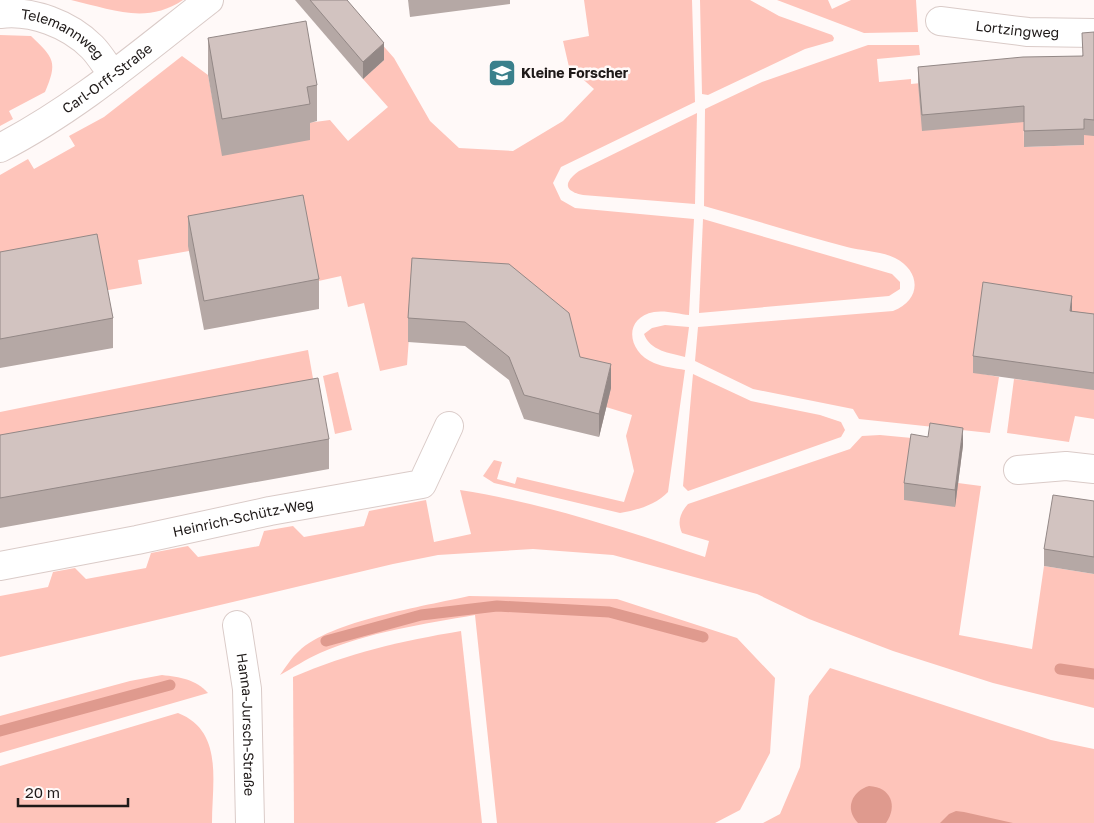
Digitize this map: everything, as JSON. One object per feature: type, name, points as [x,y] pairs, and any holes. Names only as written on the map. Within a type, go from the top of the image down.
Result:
[{"type":"street","name":"Carl-Orff-Straße","points":[[0,148],[30,133],[113,75],[209,0]]},
{"type":"street","name":"Telemannweg","points":[[0,14],[12,13],[56,22],[92,46],[113,75]]},
{"type":"street","name":"Lortzingweg","points":[[940,21],[1028,32],[1094,33]]},
{"type":"street","name":"Heinrich-Schütz-Weg","points":[[0,566],[137,540],[270,511],[422,484],[449,426]]},
{"type":"street","points":[[1018,470],[1066,466],[1094,469]]},
{"type":"street","name":"Hanna-Jursch-Straße","points":[[237,625],[247,689],[250,823]]},
{"type":"shaded area","points":[[71,0],[183,0],[169,8],[156,12],[128,13]]},
{"type":"shaded area","points":[[343,0],[394,58],[430,121],[459,148],[513,151],[563,121],[594,89],[569,67],[563,41],[589,36],[584,0],[692,0],[695,102],[561,167],[553,183],[561,200],[575,208],[694,219],[689,315],[654,312],[637,321],[633,328],[634,344],[645,358],[661,366],[685,370],[668,492],[652,504],[620,513],[494,483],[483,476],[494,460],[502,462],[497,479],[515,484],[517,477],[624,502],[634,471],[626,436],[632,415],[606,407],[413,282],[407,365],[380,371],[364,303],[348,307],[341,276],[314,282],[189,251],[138,260],[142,284],[103,291],[0,282],[0,175],[28,159],[34,169],[75,146],[69,136],[104,117],[182,56],[208,75],[223,155],[307,123],[330,120],[348,141],[388,107],[363,79],[384,60]]},
{"type":"shaded area","points":[[700,0],[750,0],[779,16],[832,35],[834,38],[833,41],[805,49],[708,95],[702,94]]},
{"type":"shaded area","points":[[777,0],[828,0],[832,9],[851,0],[916,0],[918,32],[864,33]]},
{"type":"shaded area","points":[[0,35],[31,36],[49,55],[52,61],[52,74],[45,92],[9,111],[13,119],[0,126]]},
{"type":"shaded area","points":[[868,45],[919,45],[920,55],[877,59],[879,82],[911,79],[911,84],[1023,73],[1024,147],[1084,145],[1082,75],[1094,75],[1094,419],[1075,416],[1069,442],[1007,433],[1014,379],[1062,385],[973,372],[999,377],[990,433],[859,419],[853,409],[753,389],[695,361],[698,327],[893,311],[909,300],[913,293],[915,285],[910,270],[895,258],[878,252],[847,247],[704,206],[705,109],[762,82]]},
{"type":"shaded area","points":[[697,113],[695,204],[583,195],[569,189],[568,182],[579,171]]},
{"type":"shaded area","points":[[703,219],[892,274],[900,282],[900,289],[889,296],[699,313]]},
{"type":"shaded area","points":[[665,325],[689,327],[685,357],[656,348],[647,340],[644,334],[652,328]]},
{"type":"shaded area","points":[[308,350],[318,407],[0,464],[0,412]]},
{"type":"shaded area","points":[[338,372],[352,430],[335,434],[323,376]]},
{"type":"shaded area","points":[[693,374],[751,401],[820,415],[841,422],[845,430],[841,437],[688,491],[683,486]]},
{"type":"shaded area","points":[[880,435],[912,438],[954,507],[958,483],[981,486],[959,635],[1032,649],[1044,566],[1094,574],[1094,708],[993,683],[893,651],[809,619],[757,594],[613,555],[533,549],[438,555],[393,564],[0,657],[0,596],[48,587],[53,572],[75,568],[86,579],[146,568],[151,553],[188,546],[198,557],[259,546],[264,531],[293,526],[304,537],[364,526],[369,511],[426,500],[434,542],[471,534],[460,490],[553,510],[614,527],[705,557],[709,541],[682,533],[680,529],[680,518],[688,504],[850,449],[862,436]]},
{"type":"shaded area","points":[[469,596],[617,599],[737,638],[775,678],[770,753],[740,810],[715,823],[497,823],[475,615],[357,639],[315,655],[280,675],[299,651],[313,640],[332,631],[379,616]]},
{"type":"shaded area","points":[[461,631],[482,823],[294,823],[293,677],[334,661],[376,649]]},
{"type":"shaded area","points":[[830,668],[1051,740],[1094,749],[1094,823],[763,823],[780,814],[800,767],[809,696]]},
{"type":"shaded area","points":[[162,675],[192,682],[208,693],[0,753],[0,716],[130,681]]},
{"type":"shaded area","points":[[178,713],[193,721],[203,732],[209,745],[213,775],[212,823],[0,823],[0,766]]},
{"type":"shaded area","points":[[869,786],[883,790],[890,798],[892,804],[890,817],[886,823],[858,823],[851,812],[854,796],[863,788]]},
{"type":"shaded area","points":[[956,811],[1013,823],[940,823],[949,814]]},
{"type":"building","points":[[310,0],[347,0],[384,43],[363,62]]},
{"type":"building","points":[[306,21],[317,85],[307,87],[310,104],[222,119],[208,38]]},
{"type":"building","points":[[1094,32],[1094,120],[1084,119],[1084,129],[1024,131],[1024,106],[922,115],[918,67],[1023,57],[1083,56],[1082,33]]},
{"type":"building","points":[[303,195],[319,279],[204,301],[188,216]]},
{"type":"building","points":[[97,234],[113,318],[0,339],[0,252]]},
{"type":"building","points":[[412,258],[509,264],[569,313],[580,357],[611,364],[599,414],[524,395],[509,357],[465,322],[408,318]]},
{"type":"building","points":[[983,282],[1072,296],[1070,311],[1094,314],[1094,373],[973,356]]},
{"type":"building","points":[[318,378],[329,439],[0,498],[0,435]]},
{"type":"building","points":[[930,423],[963,428],[955,490],[904,483],[911,434],[928,437]]},
{"type":"building","points":[[1053,495],[1094,501],[1094,557],[1044,549]]},
{"type":"waterway","points":[[326,641],[421,615],[497,606],[609,612],[703,637]]},
{"type":"waterway","points":[[1060,669],[1094,674]]},
{"type":"waterway","points":[[0,731],[170,685]]},
{"type":"place","name":"Kleine Forscher","points":[[502,73]]}]
